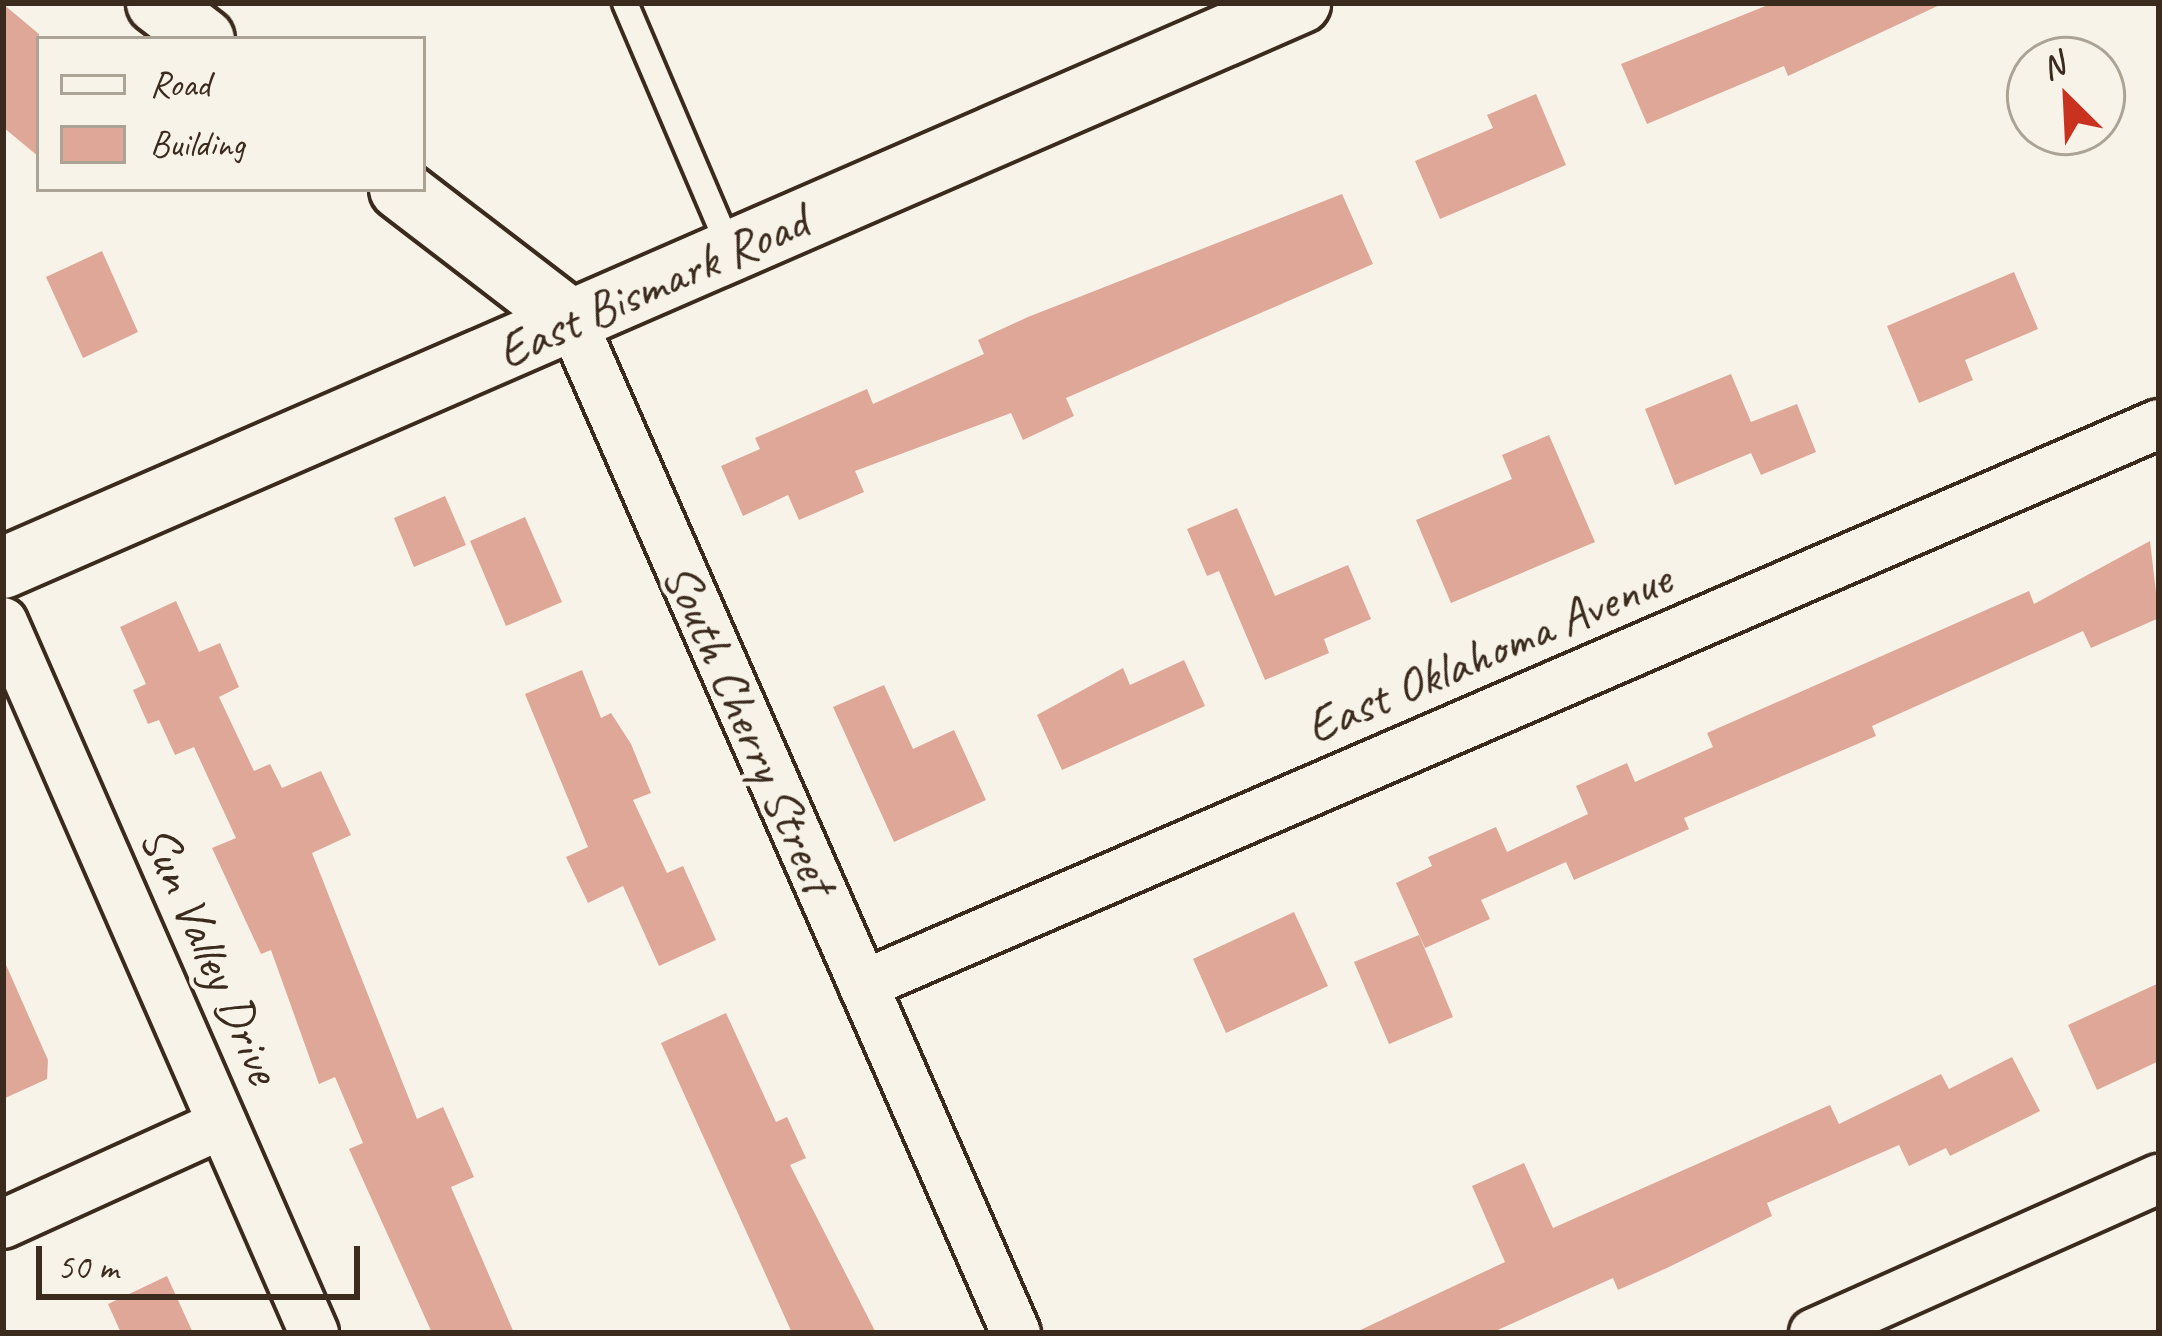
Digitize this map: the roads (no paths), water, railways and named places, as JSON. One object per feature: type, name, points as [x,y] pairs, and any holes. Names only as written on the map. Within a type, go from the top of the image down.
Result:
[{"type":"street","points":[[157,3],[200,36]]},
{"type":"street","name":"East Bismark Road","points":[[3,568],[1300,3]]},
{"type":"street","name":"South Cherry Street","points":[[404,192],[572,321],[1016,1333]]},
{"type":"street","name":"East Oklahoma Avenue","points":[[863,985],[2159,424]]},
{"type":"street","name":"Sun Valley Drive","points":[[3,622],[314,1333]]},
{"type":"street","points":[[3,1224],[223,1124]]},
{"type":"street","points":[[1814,1333],[2159,1179]]},
{"type":"lane","points":[[625,3],[731,251]]}]
